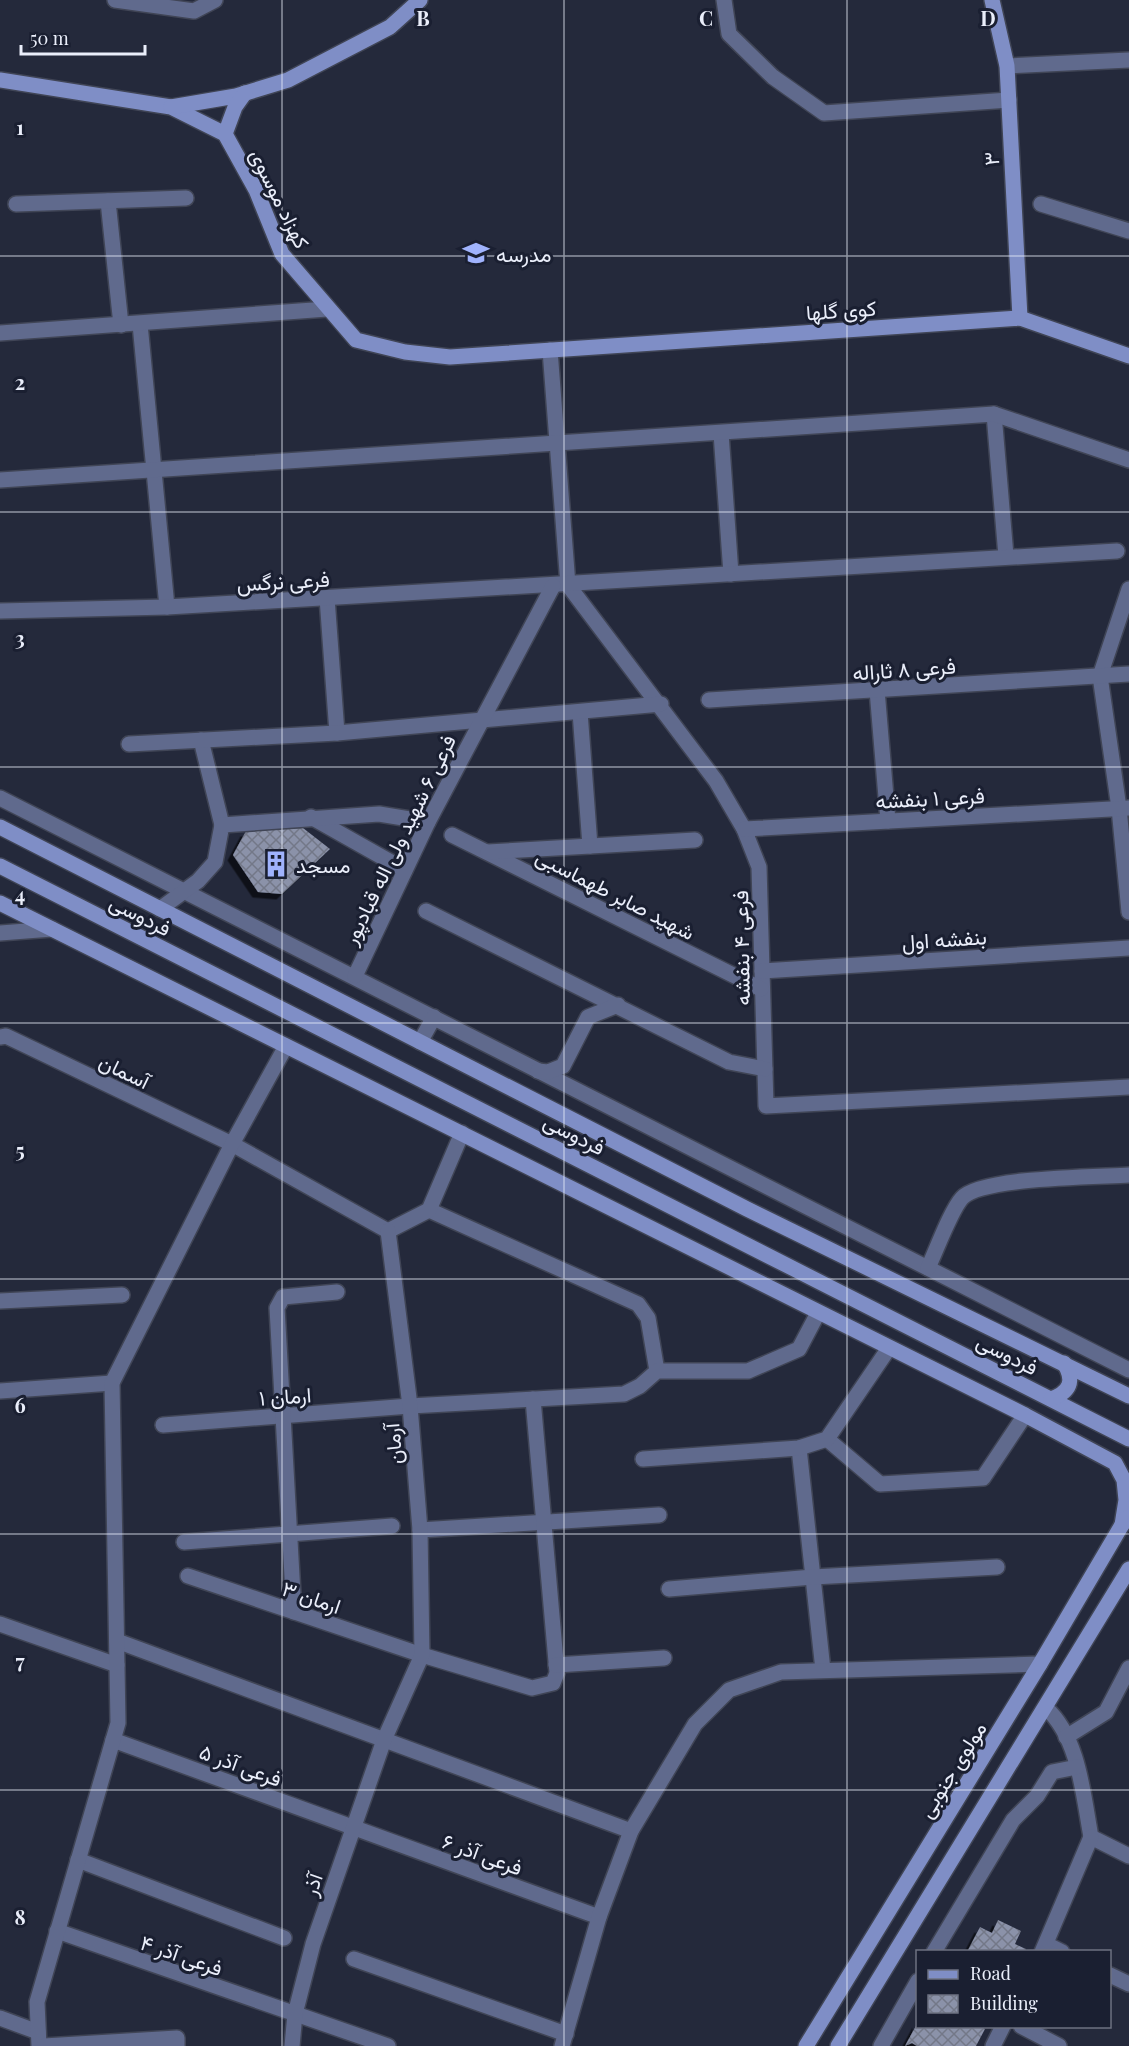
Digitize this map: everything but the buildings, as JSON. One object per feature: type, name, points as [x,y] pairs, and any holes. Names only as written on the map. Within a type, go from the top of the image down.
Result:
[{"type":"street","points":[[115,0],[194,11],[215,0]]},
{"type":"street","points":[[0,80],[171,107],[244,93],[288,80],[390,27],[420,0]]},
{"type":"street","points":[[724,0],[729,34],[773,77],[824,113],[1009,100]]},
{"type":"street","name":"۳","points":[[992,0],[1007,66],[1020,318]]},
{"type":"street","points":[[1007,66],[1129,60]]},
{"type":"street","points":[[225,134],[235,107],[244,93]]},
{"type":"street","name":"کهزاد موسوی","points":[[171,107],[225,134],[256,190],[282,254],[327,309],[357,340],[405,352],[450,357],[550,350]]},
{"type":"street","points":[[16,204],[186,198]]},
{"type":"street","points":[[108,201],[121,325]]},
{"type":"street","points":[[1041,204],[1129,231]]},
{"type":"street","points":[[0,333],[327,309]]},
{"type":"street","name":"کوی گلها","points":[[550,350],[1020,318],[1129,356]]},
{"type":"street","points":[[140,324],[167,607]]},
{"type":"street","points":[[550,350],[558,444],[561,585]]},
{"type":"street","points":[[0,480],[994,414],[1129,460]]},
{"type":"street","points":[[994,414],[1006,556]]},
{"type":"street","points":[[721,433],[731,574]]},
{"type":"street","name":"فرعی نرگس","points":[[0,611],[167,607],[1117,551]]},
{"type":"street","name":"فرعی ۴ بنفشه","points":[[561,585],[661,704],[716,781],[744,829],[759,867],[766,1106],[1129,1087]]},
{"type":"street","name":"فرعی ۶ شهید ولی اله قبادپور","points":[[355,976],[428,822],[480,721],[561,585]]},
{"type":"street","points":[[1129,589],[1100,676],[1124,808],[1129,912]]},
{"type":"street","points":[[327,598],[337,733]]},
{"type":"street","name":"فرعی ۸ ثاراله","points":[[709,700],[1129,674]]},
{"type":"street","points":[[877,690],[888,821]]},
{"type":"street","points":[[129,744],[337,733],[661,704]]},
{"type":"street","points":[[580,712],[590,846]]},
{"type":"street","points":[[160,909],[183,892],[215,862],[222,825],[201,740]]},
{"type":"street","points":[[0,798],[1129,1370]]},
{"type":"street","name":"فرعی ۱ بنفشه","points":[[744,829],[1124,808]]},
{"type":"street","points":[[222,825],[379,814],[428,822]]},
{"type":"street","points":[[312,817],[405,870]]},
{"type":"street","name":"فردوسی","points":[[0,827],[747,1209],[1129,1396]]},
{"type":"street","name":"شهید صابر طهماسبی","points":[[452,835],[761,989]]},
{"type":"street","points":[[487,852],[695,840]]},
{"type":"street","name":"فردوسی","points":[[0,866],[1129,1439]]},
{"type":"street","points":[[0,903],[1026,1415],[1115,1463],[1124,1480],[1126,1519]]},
{"type":"street","points":[[426,911],[729,1062],[765,1069]]},
{"type":"street","points":[[0,933],[52,929]]},
{"type":"street","name":"بنفشه اول","points":[[762,970],[1129,948]]},
{"type":"street","points":[[537,1071],[549,1072],[563,1066],[588,1017],[618,1005]]},
{"type":"street","points":[[420,1042],[434,1017]]},
{"type":"street","name":"آسمان","points":[[0,1037],[6,1036],[232,1144],[388,1231]]},
{"type":"street","points":[[40,2041],[37,2002],[118,1723],[112,1383],[232,1144],[286,1046]]},
{"type":"street","points":[[388,1231],[429,1210],[462,1133]]},
{"type":"street","points":[[928,1268],[962,1198],[976,1188],[1007,1183],[1129,1175]]},
{"type":"street","points":[[429,1210],[638,1304],[648,1318],[657,1371],[748,1371],[799,1349],[818,1313]]},
{"type":"street","name":"آرمان","points":[[388,1231],[410,1406],[420,1530],[422,1655]]},
{"type":"street","points":[[294,1612],[277,1308],[283,1297],[292,1294],[337,1292]]},
{"type":"street","points":[[0,1301],[122,1295]]},
{"type":"street","points":[[643,1459],[799,1448],[827,1439],[889,1348]]},
{"type":"street","points":[[1051,1399],[1061,1395],[1069,1388],[1070,1374],[1064,1363]]},
{"type":"street","name":"ارمان ۱","points":[[163,1425],[410,1406],[624,1394],[640,1386],[657,1371]]},
{"type":"street","points":[[0,1391],[112,1383]]},
{"type":"street","points":[[533,1399],[556,1665],[664,1658]]},
{"type":"street","points":[[827,1439],[880,1484],[983,1478],[1026,1415]]},
{"type":"street","points":[[799,1448],[823,1670]]},
{"type":"street","points":[[420,1530],[659,1515]]},
{"type":"street","name":"مولوی جنوبی","points":[[806,2046],[1126,1519]]},
{"type":"street","points":[[184,1542],[392,1526]]},
{"type":"street","points":[[669,1589],[813,1577],[997,1567]]},
{"type":"street","points":[[838,2046],[1129,1569]]},
{"type":"street","name":"ارمان ۳","points":[[188,1576],[422,1655],[532,1688],[553,1683],[557,1673],[556,1665]]},
{"type":"street","points":[[0,1624],[117,1665]]},
{"type":"street","points":[[117,1641],[631,1831]]},
{"type":"street","name":"آذر","points":[[292,2046],[295,2014],[313,1944],[384,1740],[422,1655]]},
{"type":"street","points":[[354,1959],[564,2040],[599,1917],[631,1831],[695,1724],[729,1690],[781,1672],[1040,1664]]},
{"type":"street","points":[[1066,1737],[1106,1712],[1129,1668]]},
{"type":"street","points":[[1044,1948],[1091,1837],[1077,1767],[1060,1721],[1046,1708]]},
{"type":"street","name":"فرعی آذر ۵","points":[[114,1740],[354,1828]]},
{"type":"street","points":[[935,1950],[1013,1820],[1038,1796],[1052,1772],[1077,1767]]},
{"type":"street","name":"فرعی آذر ۶","points":[[354,1828],[599,1917]]},
{"type":"street","points":[[1091,1837],[1129,1856]]},
{"type":"street","points":[[78,1860],[284,1938]]},
{"type":"street","name":"فرعی آذر ۴","points":[[57,1931],[388,2046]]},
{"type":"street","points":[[870,1942],[893,1956]]},
{"type":"street","points":[[1111,1975],[1129,1984]]},
{"type":"street","points":[[881,2046],[916,1985]]},
{"type":"street","points":[[0,2018],[40,2041],[177,2038],[177,2046]]},
{"type":"street","points":[[993,2046],[1002,2028]]},
{"type":"street","points":[[1025,2028],[1059,2046]]},
{"type":"place","name":"مدرسه","points":[[476,253]]},
{"type":"place","name":"مسجد","points":[[276,864]]}]
